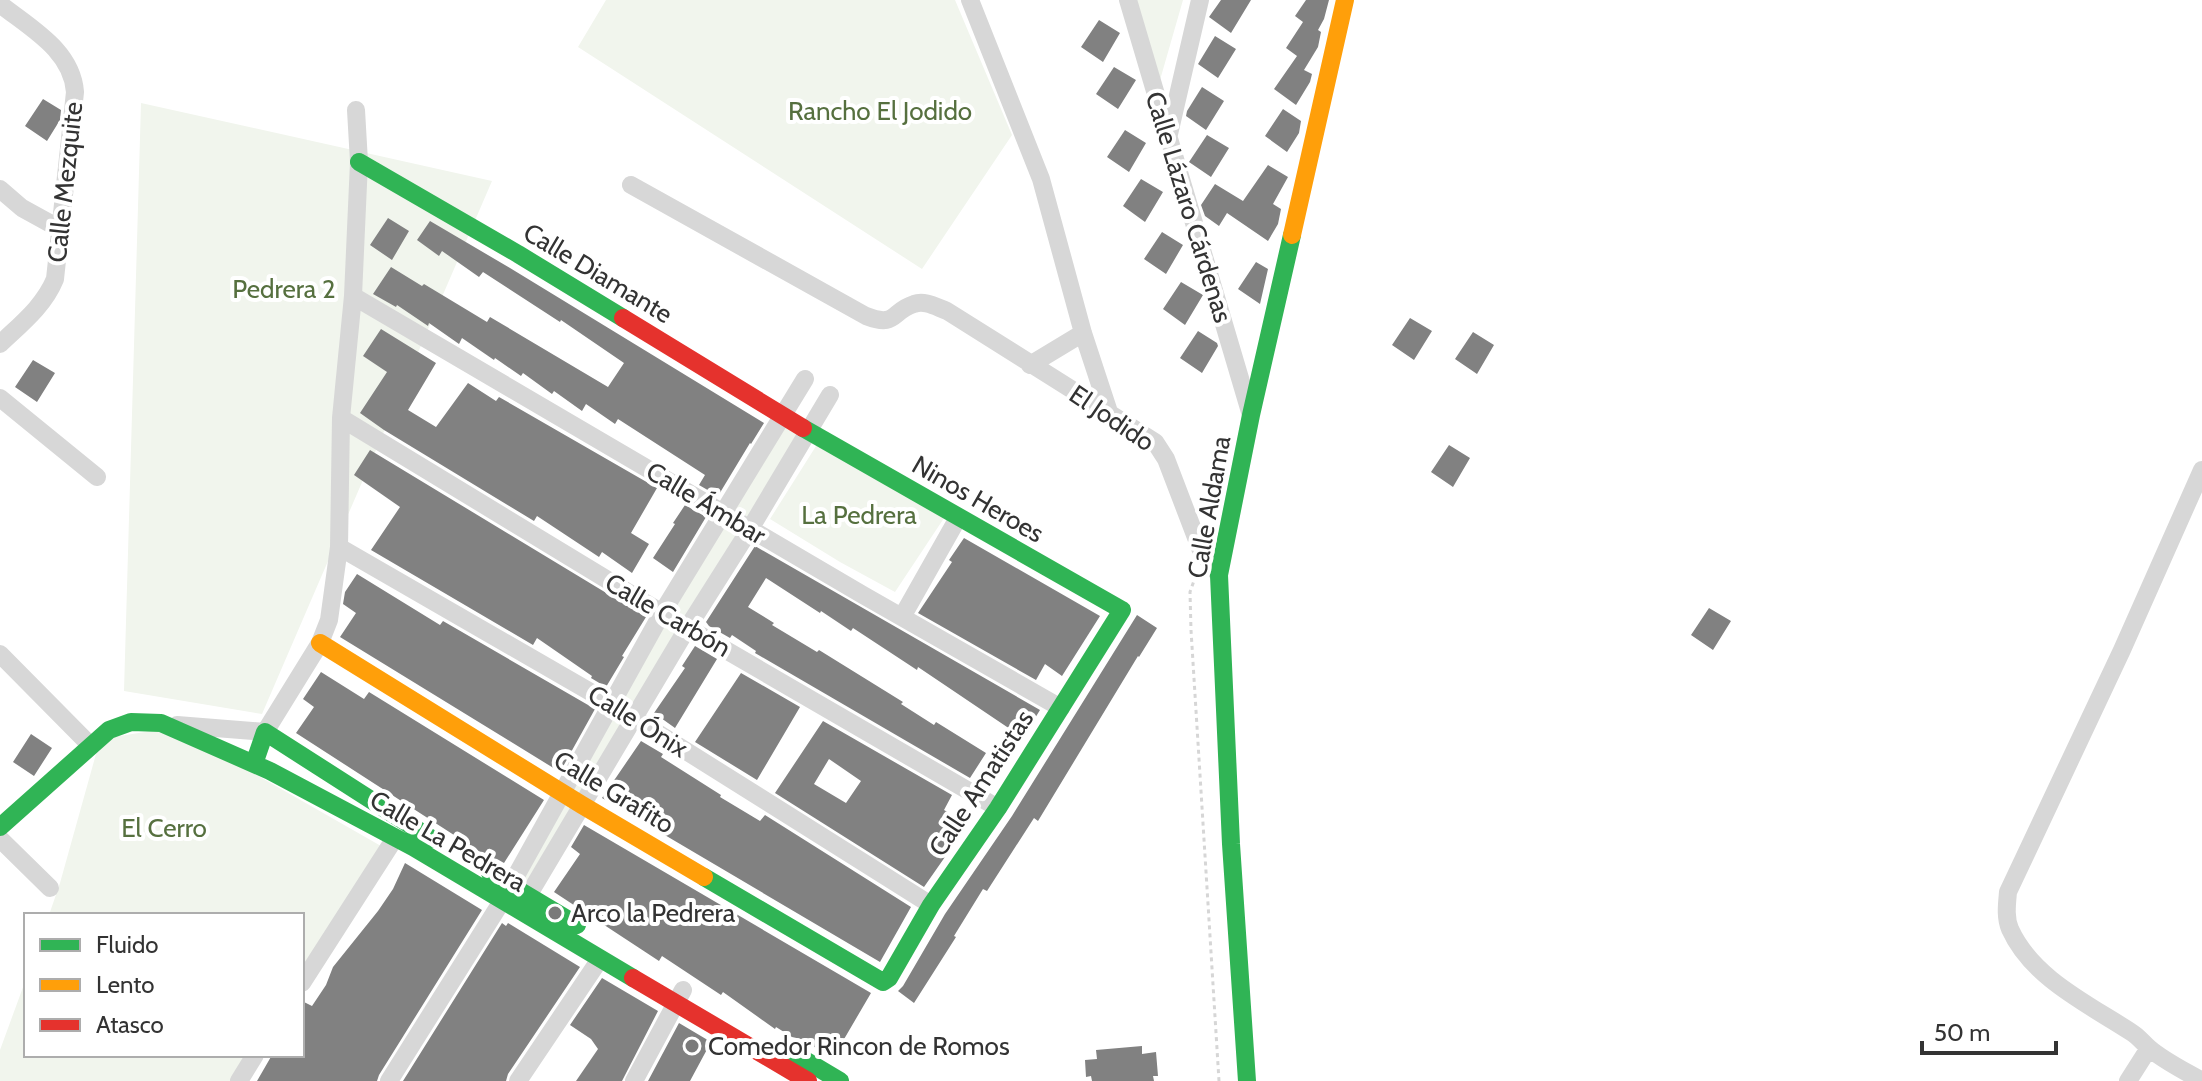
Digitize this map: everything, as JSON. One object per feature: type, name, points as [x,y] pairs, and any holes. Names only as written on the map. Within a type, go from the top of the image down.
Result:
[{"type":"main road","name":"Calle Aldama","points":[[1247,1081],[1231,844],[1219,575],[1251,415],[1345,0]]},
{"type":"main road","name":"Calle Diamante","points":[[359,162],[518,254],[809,431]]},
{"type":"main road","name":"Ninos Heroes","points":[[809,431],[1122,610]]},
{"type":"main road","name":"Calle Amatistas","points":[[883,982],[889,978],[931,905],[998,808],[1122,610]]},
{"type":"main road","name":"Calle Grafito","points":[[320,643],[582,805],[883,982]]},
{"type":"main road","points":[[0,827],[109,730],[131,722],[161,723]]},
{"type":"main road","name":"Calle La Pedrera","points":[[161,723],[254,764],[506,893]]},
{"type":"main road","points":[[254,764],[265,732]]},
{"type":"main road","name":"Calle La Pedrera","points":[[265,732],[506,893],[680,997],[808,1081]]},
{"type":"main road","name":"Calle La Pedrera","points":[[524,904],[600,959],[840,1081]]},
{"type":"street","points":[[970,0],[1041,179],[1083,333],[1109,412]]},
{"type":"street","name":"Calle Lázaro Cárdenas","points":[[1128,0],[1251,415]]},
{"type":"street","points":[[1168,136],[1200,0]]},
{"type":"street","name":"Calle Mezquite","points":[[0,4],[53,46],[70,67],[75,92],[55,279],[40,305],[0,344]]},
{"type":"street","points":[[161,723],[265,732],[320,643],[329,620],[339,547],[341,418],[353,296],[359,162],[356,110]]},
{"type":"street","name":"El Jodido","points":[[631,185],[880,322],[891,319],[912,304],[925,303],[947,311],[1155,442],[1166,459],[1200,548],[1219,575]]},
{"type":"street","points":[[0,189],[22,208],[62,230]]},
{"type":"street","name":"Calle Ámbar","points":[[353,296],[1061,708]]},
{"type":"street","points":[[1030,365],[1083,333]]},
{"type":"street","points":[[389,1081],[506,893],[662,613],[805,379]]},
{"type":"street","points":[[524,904],[830,395]]},
{"type":"street","points":[[0,398],[97,477]]},
{"type":"street","name":"Calle Carbón","points":[[341,418],[662,613],[998,808]]},
{"type":"street","points":[[2202,470],[2122,650],[2008,892],[2007,901],[2009,927],[2044,974],[2202,1081]]},
{"type":"street","points":[[902,617],[958,518]]},
{"type":"street","name":"Calle Ónix","points":[[339,547],[613,705],[931,905]]},
{"type":"street","points":[[0,654],[91,746]]},
{"type":"street","points":[[304,980],[395,838]]},
{"type":"street","points":[[0,839],[50,888]]},
{"type":"street","points":[[518,1081],[600,959]]},
{"type":"street","points":[[634,1081],[680,997]]},
{"type":"street","points":[[2128,1081],[2149,1048]]},
{"type":"street","points":[[239,1081],[254,1057]]},
{"type":"path","points":[[1200,548],[1190,592],[1191,630],[1219,1081]]},
{"type":"green space","name":"Rancho El Jodido","points":[[606,0],[955,0],[1012,135],[922,269],[578,47]]},
{"type":"green space","points":[[1134,0],[1183,0],[1158,87]]},
{"type":"green space","name":"Pedrera 2","points":[[141,103],[492,181],[262,714],[124,691]]},
{"type":"green space","points":[[788,415],[805,424],[526,882],[516,877]]},
{"type":"green space","name":"La Pedrera","points":[[823,435],[948,512],[895,592],[770,519]]},
{"type":"green space","name":"El Cerro","points":[[158,730],[248,770],[381,846],[304,970],[304,913],[50,913],[96,754],[113,737]]},
{"type":"green space","points":[[24,984],[24,1057],[250,1057],[235,1081],[0,1081],[0,1050]]},
{"type":"building","points":[[1221,0],[1251,0],[1231,33],[1209,17]]},
{"type":"building","points":[[1306,0],[1329,0],[1318,30],[1321,32],[1318,47],[1304,70],[1312,74],[1310,82],[1296,105],[1274,89],[1297,56],[1286,48],[1303,22],[1295,16]]},
{"type":"building","points":[[1099,20],[1120,33],[1103,62],[1081,47]]},
{"type":"building","points":[[1215,36],[1236,49],[1218,78],[1198,64]]},
{"type":"building","points":[[1114,67],[1136,80],[1118,109],[1096,94]]},
{"type":"building","points":[[1202,87],[1224,101],[1206,130],[1186,116]]},
{"type":"building","points":[[43,99],[61,110],[60,120],[47,141],[25,126]]},
{"type":"building","points":[[1283,109],[1301,121],[1299,133],[1287,152],[1265,136]]},
{"type":"building","points":[[1125,130],[1146,143],[1129,172],[1107,157]]},
{"type":"building","points":[[1207,135],[1229,148],[1211,177],[1189,162]]},
{"type":"building","points":[[1268,165],[1288,177],[1273,204],[1281,209],[1278,224],[1268,241],[1227,213],[1219,226],[1205,216],[1201,205],[1215,184],[1243,201]]},
{"type":"building","points":[[1141,179],[1163,192],[1145,222],[1123,206]]},
{"type":"building","points":[[388,218],[409,231],[392,260],[370,245]]},
{"type":"building","points":[[430,221],[764,423],[718,496],[699,485],[705,475],[618,419],[615,424],[586,404],[582,411],[554,391],[552,394],[523,373],[521,376],[462,338],[459,344],[429,323],[428,326],[397,305],[373,294],[391,267],[487,322],[490,317],[608,387],[624,363],[483,272],[479,277],[442,251],[439,256],[417,240]]},
{"type":"building","points":[[1162,232],[1183,245],[1166,274],[1144,259]]},
{"type":"building","points":[[1256,262],[1268,269],[1260,304],[1238,289]]},
{"type":"building","points":[[1181,282],[1203,295],[1185,325],[1163,309]]},
{"type":"building","points":[[1410,318],[1432,331],[1414,360],[1392,345]]},
{"type":"building","points":[[381,329],[436,363],[408,410],[436,427],[468,383],[496,401],[499,397],[657,488],[631,533],[649,544],[632,573],[602,552],[599,557],[537,516],[534,521],[360,413],[387,372],[363,356]]},
{"type":"building","points":[[1198,331],[1218,346],[1202,373],[1180,358]]},
{"type":"building","points":[[1473,332],[1494,345],[1477,374],[1455,359]]},
{"type":"building","points":[[33,360],[55,373],[37,402],[15,387]]},
{"type":"building","points":[[1449,445],[1470,458],[1453,487],[1431,472]]},
{"type":"building","points":[[370,450],[646,617],[606,687],[537,638],[533,645],[371,550],[400,507],[354,475]]},
{"type":"building","points":[[685,505],[706,517],[673,572],[653,558]]},
{"type":"building","points":[[964,538],[1100,616],[1062,676],[1045,664],[1036,680],[918,613]]},
{"type":"building","points":[[755,546],[1040,710],[1005,767],[991,757],[1010,729],[918,667],[917,670],[853,628],[851,631],[766,578],[748,607],[774,623],[772,625],[903,702],[901,704],[934,725],[936,722],[986,753],[970,778],[755,653],[732,635],[730,638],[709,626],[706,622]]},
{"type":"building","points":[[357,574],[440,625],[443,621],[595,709],[560,772],[340,637],[356,613],[343,604],[345,592]]},
{"type":"building","points":[[1709,608],[1731,621],[1713,650],[1691,635]]},
{"type":"building","points":[[1137,615],[1157,628],[1038,821],[1034,818],[987,891],[983,889],[914,1003],[898,991]]},
{"type":"building","points":[[695,646],[717,659],[675,728],[654,713],[685,668],[682,666]]},
{"type":"building","points":[[321,672],[364,699],[369,692],[544,800],[504,863],[488,857],[296,733],[314,707],[303,699]]},
{"type":"building","points":[[741,673],[800,707],[757,780],[695,742]]},
{"type":"building","points":[[823,721],[952,795],[944,810],[968,824],[924,887],[775,793]],"holes":[[[829,759],[861,781],[846,803],[814,784]]]},
{"type":"building","points":[[31,734],[52,748],[34,776],[13,762]]},
{"type":"building","points":[[641,741],[720,797],[760,821],[765,815],[911,907],[880,962],[602,798]]},
{"type":"building","points":[[584,825],[871,993],[833,1058],[801,1039],[775,1029],[723,992],[721,995],[662,956],[659,961],[554,892],[580,854],[571,847]]},
{"type":"building","points":[[405,863],[482,910],[377,1081],[257,1081],[271,1057],[304,1057],[304,1002],[312,1006],[333,967],[393,889]]},
{"type":"building","points":[[502,923],[506,926],[508,923],[580,967],[506,1081],[403,1081]]},
{"type":"building","points":[[602,978],[658,1011],[622,1081],[576,1081],[598,1049],[591,1039],[570,1025]]},
{"type":"building","name":"Comedor Rincon de Romos","points":[[679,1023],[711,1042],[690,1081],[648,1081]]},
{"type":"building","points":[[1142,1046],[1142,1054],[1156,1052],[1158,1076],[1153,1076],[1154,1081],[1092,1081],[1091,1076],[1086,1077],[1085,1060],[1097,1059],[1096,1050]]},
{"type":"traffic: fast","points":[[359,162],[623,318]]},
{"type":"traffic: fast","points":[[1247,1081],[1231,844],[1219,575],[1292,235]]},
{"type":"traffic: fast","points":[[704,877],[883,982],[889,978],[931,905],[998,808],[1122,610],[803,428]]},
{"type":"traffic: fast","points":[[0,827],[109,730],[131,722],[161,723],[270,771],[413,847],[633,978]]},
{"type":"traffic: fast","points":[[254,764],[265,732],[432,839]]},
{"type":"traffic: fast","points":[[490,873],[577,925]]},
{"type":"traffic: fast","points":[[793,1053],[840,1081]]},
{"type":"traffic: slow","points":[[1292,235],[1345,0]]},
{"type":"traffic: slow","points":[[320,643],[704,877]]},
{"type":"traffic: jam","points":[[623,318],[803,428]]},
{"type":"traffic: jam","points":[[633,978],[808,1081]]},
{"type":"place","name":"Arco la Pedrera","points":[[555,913]]},
{"type":"place","name":"Comedor Rincon de Romos","points":[[692,1046]]}]
